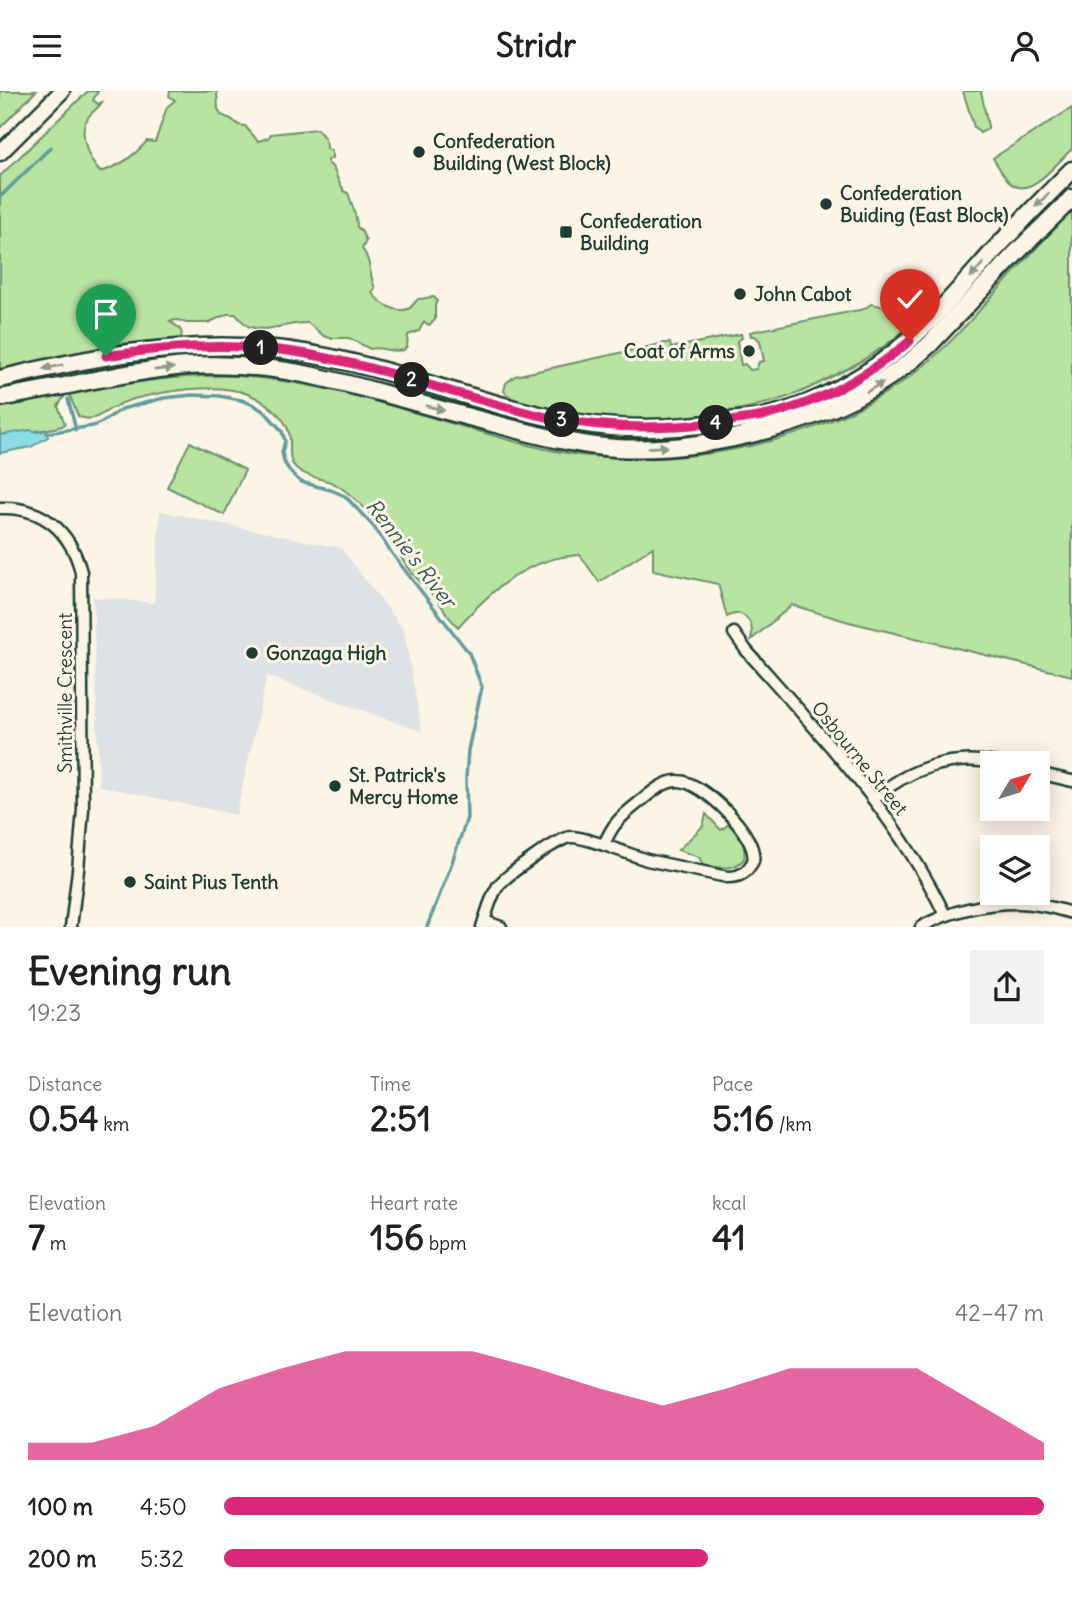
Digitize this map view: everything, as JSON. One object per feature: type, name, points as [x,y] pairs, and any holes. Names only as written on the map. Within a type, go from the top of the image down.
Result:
[{"type":"main road","points":[[0,153],[62,91]]},
{"type":"main road","points":[[0,379],[97,358],[162,348],[265,348],[363,366],[525,412],[582,424],[660,428],[758,418],[824,395],[864,375],[898,351],[936,316],[1022,219],[1072,170]]},
{"type":"main road","points":[[0,398],[162,369],[187,366],[240,367],[287,371],[328,379],[524,432],[576,443],[637,448],[725,440],[803,420],[852,400],[893,375],[929,345],[1072,198]]},
{"type":"street","name":"Smithville Crescent","points":[[0,508],[32,513],[55,526],[73,546],[81,572],[83,809],[71,927]]},
{"type":"street","name":"Osbourne Street","points":[[734,633],[873,799],[917,860],[945,915]]},
{"type":"street","points":[[873,799],[913,772],[936,764],[980,762]]},
{"type":"street","points":[[1050,776],[1072,781]]},
{"type":"street","points":[[501,927],[483,924],[499,884],[556,842],[571,837],[647,860],[727,877],[736,877],[743,873],[752,861],[753,853],[750,843],[728,813],[702,790],[680,781],[661,786],[616,822],[604,845]]},
{"type":"street","points":[[921,927],[945,915],[1017,903],[1072,912]]},
{"type":"shaded area","name":"Gonzaga High","points":[[160,511],[341,548],[404,630],[422,732],[267,676],[236,815],[99,786],[93,597],[154,603]]},
{"type":"green space","points":[[0,91],[36,91],[0,128]]},
{"type":"green space","points":[[88,91],[98,91],[93,100],[98,104],[102,102],[87,119],[84,132],[89,154],[100,172],[126,160],[147,141],[155,142],[167,107],[175,100],[169,96],[170,91],[217,91],[221,115],[245,126],[258,141],[271,134],[317,129],[332,152],[328,163],[343,191],[348,193],[357,227],[366,241],[362,249],[367,257],[375,288],[372,293],[379,301],[400,310],[410,308],[418,299],[434,297],[437,301],[435,320],[429,325],[424,322],[419,331],[408,335],[404,350],[394,351],[370,349],[349,338],[330,338],[308,323],[263,329],[246,325],[235,314],[227,314],[208,323],[170,321],[180,330],[181,338],[119,344],[0,369],[0,176]]},
{"type":"green space","points":[[963,91],[981,91],[988,129],[980,133],[974,127]]},
{"type":"green space","points":[[1072,108],[1072,149],[1034,184],[1017,187],[1009,182],[993,158]]},
{"type":"green space","points":[[1072,211],[1072,676],[849,622],[792,605],[751,640],[751,628],[747,618],[738,614],[727,617],[718,584],[653,570],[653,547],[599,582],[580,555],[544,562],[527,569],[497,588],[458,627],[411,572],[387,532],[361,504],[335,484],[308,475],[295,467],[291,458],[287,426],[273,409],[260,400],[226,389],[187,389],[134,399],[89,419],[78,416],[69,394],[182,377],[250,377],[317,387],[522,443],[580,455],[670,457],[752,446],[830,421],[867,404],[901,383],[937,355]]},
{"type":"green space","points":[[1020,236],[929,338],[870,383],[738,431],[677,440],[628,441],[583,437],[506,419],[496,412],[669,433],[846,388]]},
{"type":"green space","points":[[871,304],[902,315],[918,310],[921,313],[892,341],[847,369],[801,392],[743,409],[681,417],[587,415],[529,404],[514,399],[504,391],[506,383],[515,376],[665,343],[670,343],[671,348],[741,334],[742,338],[737,341],[741,365],[745,364],[750,370],[756,369],[759,362],[764,361],[760,341],[751,336],[750,332],[864,309]]},
{"type":"green space","points":[[63,395],[58,406],[65,424],[62,426],[0,435],[0,407]]},
{"type":"green space","points":[[190,442],[245,470],[224,515],[167,487]]},
{"type":"green space","points":[[706,814],[721,830],[729,824],[738,836],[745,854],[740,863],[725,868],[703,865],[699,857],[678,850],[703,826]]},
{"type":"water","points":[[47,430],[48,437],[31,447],[0,453],[0,435]]},
{"type":"waterway","points":[[0,197],[51,147]]},
{"type":"waterway","name":"Rennie's River","points":[[47,433],[93,426],[122,409],[164,398],[192,395],[241,400],[266,413],[282,431],[285,441],[282,452],[284,462],[291,473],[301,482],[345,496],[374,527],[469,653],[482,687],[468,750],[467,818],[427,927]]},
{"type":"waterway","points":[[68,399],[76,430]]},
{"type":"place","name":"Confederation Building (West Block)","points":[[419,152]]},
{"type":"place","name":"Confederation Buiding (East Block)","points":[[826,204]]},
{"type":"place","name":"Confederation Building","points":[[566,232]]},
{"type":"place","name":"John Cabot","points":[[740,294]]},
{"type":"place","name":"Coat of Arms","points":[[749,351]]},
{"type":"place","name":"Gonzaga High","points":[[252,653]]},
{"type":"place","name":"St. Patrick's Mercy Home","points":[[335,786]]},
{"type":"place","name":"Saint Pius Tenth","points":[[130,882]]},
{"type":"route","points":[[106,356],[198,346],[265,348],[363,366],[552,418],[582,424],[653,428],[758,418],[792,408],[864,375],[910,341]]}]
